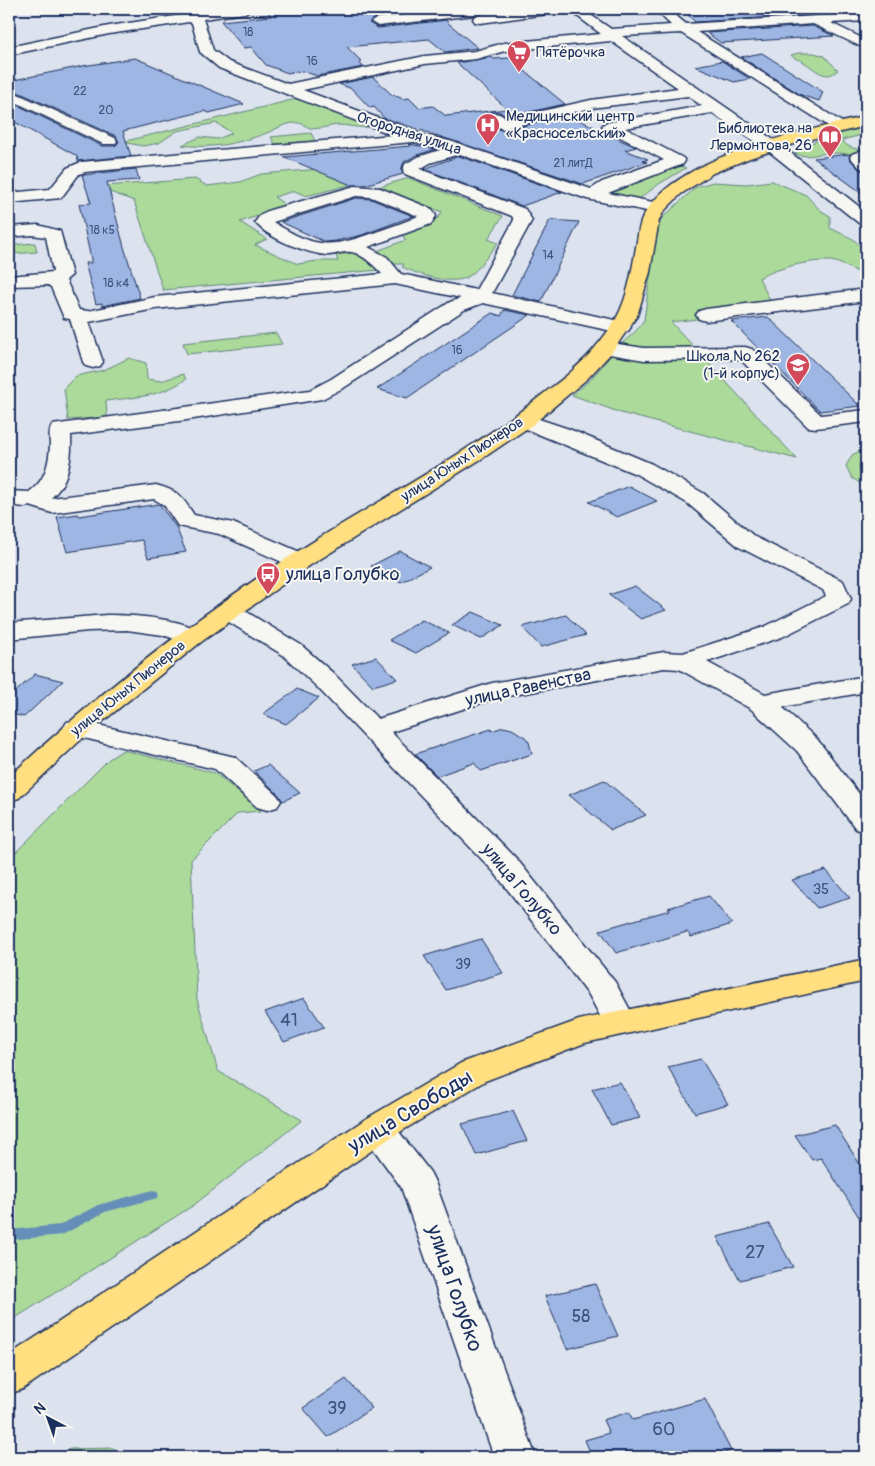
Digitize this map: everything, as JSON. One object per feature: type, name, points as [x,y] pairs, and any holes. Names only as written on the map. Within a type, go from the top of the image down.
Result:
[{"type":"main road","name":"улица Юных Пионеров","points":[[9,792],[77,728],[192,637],[300,561],[524,420],[581,374],[605,348],[627,316],[640,272],[650,220],[657,208],[674,190],[707,170],[772,146],[866,120]]},
{"type":"main road","name":"улица Свободы","points":[[9,1377],[377,1129],[473,1072],[579,1032],[866,970]]},
{"type":"street","points":[[9,51],[196,14],[245,9]]},
{"type":"street","points":[[378,22],[555,9]]},
{"type":"street","points":[[574,9],[772,146],[866,220]]},
{"type":"street","points":[[661,9],[677,9]]},
{"type":"street","points":[[661,9],[683,28],[717,51],[840,127]]},
{"type":"street","points":[[474,19],[503,12],[547,43]]},
{"type":"street","name":"Огородная улица","points":[[196,14],[207,52],[224,66],[416,138],[452,145],[593,195],[657,208]]},
{"type":"street","points":[[287,89],[425,60],[476,55],[504,47],[683,28],[866,17]]},
{"type":"street","points":[[816,20],[824,26],[835,29],[866,45]]},
{"type":"street","points":[[317,82],[340,90]]},
{"type":"street","points":[[499,120],[691,91]]},
{"type":"street","points":[[9,94],[109,141]]},
{"type":"street","points":[[584,106],[624,124]]},
{"type":"street","points":[[707,170],[677,161],[610,126],[715,108]]},
{"type":"street","points":[[9,198],[55,194],[73,171],[81,167],[416,138]]},
{"type":"street","points":[[365,191],[377,182],[397,176],[452,145]]},
{"type":"street","points":[[866,154],[858,157],[866,165]]},
{"type":"street","points":[[593,195],[608,186],[677,161]]},
{"type":"street","points":[[9,498],[15,500],[33,499],[45,494],[56,474],[60,456],[60,430],[315,395],[338,383],[457,306],[481,297],[522,223],[519,213],[397,176]]},
{"type":"street","points":[[365,191],[374,192],[426,213],[425,220],[353,246],[337,251],[323,251],[268,226],[264,222],[267,218],[276,214],[346,193],[365,191]]},
{"type":"street","points":[[9,232],[40,230],[54,235],[63,275],[52,279],[9,281]]},
{"type":"street","points":[[353,246],[382,261],[395,278]]},
{"type":"street","points":[[52,279],[59,284],[71,314],[79,317],[88,317],[155,303],[395,278],[620,327]]},
{"type":"street","points":[[706,315],[866,295]]},
{"type":"street","points":[[79,317],[93,362]]},
{"type":"street","points":[[605,348],[644,354],[746,353],[816,422],[866,416]]},
{"type":"street","points":[[524,420],[644,469],[695,498],[747,542],[834,586],[838,599],[774,632],[685,661]]},
{"type":"street","points":[[33,499],[52,506],[156,492],[168,496],[175,501],[186,521],[226,528],[300,561]]},
{"type":"street","name":"улица Голубко","points":[[228,611],[292,650],[374,729],[505,865],[603,990],[620,1023]]},
{"type":"street","points":[[9,631],[97,623],[124,623],[166,628],[192,637]]},
{"type":"street","name":"улица Равенства","points":[[374,729],[492,691],[664,660],[685,661]]},
{"type":"street","points":[[685,661],[761,703],[807,745],[866,824]]},
{"type":"street","points":[[761,703],[866,684]]},
{"type":"street","points":[[77,728],[225,763],[267,801]]},
{"type":"street","name":"улица Голубко","points":[[377,1129],[417,1182],[515,1457]]},
{"type":"green space","points":[[814,53],[824,56],[838,70],[825,75],[791,55]]},
{"type":"green space","points":[[300,98],[374,126],[340,125],[310,128],[300,123],[291,123],[254,138],[234,143],[214,146],[182,145],[200,137],[218,139],[232,133],[216,123],[177,131],[159,143],[143,146],[122,142]]},
{"type":"green space","points":[[866,127],[866,134],[842,140],[849,146],[866,151],[866,158],[838,153],[811,156],[795,154],[818,140]]},
{"type":"green space","points":[[311,133],[315,141],[275,144],[271,137]]},
{"type":"green space","points":[[392,163],[403,167],[398,173],[306,196],[295,191],[274,197],[287,206],[240,222],[267,239],[255,245],[298,264],[317,261],[338,261],[336,255],[357,252],[377,264],[379,270],[163,290],[134,201],[110,192],[105,186],[195,179],[207,186],[240,182],[261,174]]},
{"type":"green space","points":[[677,165],[686,168],[659,184],[639,199],[613,194],[615,187]]},
{"type":"green space","points":[[409,178],[503,216],[488,239],[498,243],[481,265],[469,276],[462,279],[445,280],[426,276],[402,267],[404,264],[394,264],[377,251],[406,240],[400,232],[438,218],[442,212],[375,188]]},
{"type":"green space","points":[[772,181],[806,195],[820,210],[830,216],[830,228],[853,239],[866,251],[866,274],[830,261],[793,265],[759,278],[775,310],[671,322],[797,459],[621,413],[572,395],[589,381],[644,320],[655,241],[661,219],[696,187],[713,182],[747,184]]},
{"type":"green space","points":[[35,243],[37,252],[13,254],[11,245]]},
{"type":"green space","points":[[276,333],[282,344],[187,354],[183,343]]},
{"type":"green space","points":[[129,358],[146,363],[147,379],[161,381],[183,374],[186,379],[158,393],[106,401],[107,417],[68,420],[64,388],[76,376],[104,370]]},
{"type":"green space","points":[[866,448],[866,456],[862,460],[866,460],[866,466],[861,461],[859,468],[866,479],[866,487],[852,478],[846,466],[852,455]]},
{"type":"green space","points":[[123,750],[215,773],[261,811],[238,813],[191,860],[197,999],[218,1071],[302,1120],[194,1205],[9,1322],[9,859],[109,759]]},
{"type":"green space","points":[[114,1448],[115,1457],[57,1457],[70,1449]]},
{"type":"building","points":[[264,9],[446,9],[378,16],[369,23],[378,28],[447,20],[478,48],[445,52],[429,39],[347,47],[362,62],[359,62],[363,67],[317,76],[303,71],[288,73],[266,65],[251,47],[244,48],[221,21],[271,16]]},
{"type":"building","points":[[746,9],[816,9],[823,14],[695,22],[685,12]]},
{"type":"building","points":[[813,26],[834,36],[721,43],[707,33]]},
{"type":"building","points":[[762,53],[823,92],[819,101],[801,95],[741,57]]},
{"type":"building","points":[[491,57],[494,59],[509,58],[565,104],[507,117],[500,112],[491,112],[486,117],[497,128],[503,131],[577,113],[581,117],[575,118],[636,147],[625,150],[648,159],[643,161],[647,162],[583,184],[384,118],[374,107],[370,108],[352,89],[339,84],[373,77],[391,94],[403,99],[409,98],[419,108],[433,106],[446,116],[507,109],[457,63]]},
{"type":"building","points":[[135,58],[244,104],[209,113],[205,111],[123,131],[131,156],[78,161],[77,156],[9,119],[9,101],[102,146],[115,146],[119,142],[116,136],[9,88],[9,81]]},
{"type":"building","points":[[722,61],[750,79],[734,82],[695,66]]},
{"type":"building","points":[[409,144],[436,149],[417,155],[404,162],[401,170],[403,174],[364,185],[351,185],[284,157],[411,146]]},
{"type":"building","points":[[850,154],[849,158],[859,169],[866,172],[866,196],[814,158]]},
{"type":"building","points":[[459,156],[562,192],[522,206],[424,169]]},
{"type":"building","points":[[136,169],[139,180],[107,182],[140,298],[102,306],[102,303],[96,304],[85,263],[91,263],[91,259],[79,204],[91,203],[82,175]]},
{"type":"building","points":[[356,198],[371,199],[413,216],[362,235],[325,242],[281,222]]},
{"type":"building","points":[[550,220],[579,222],[541,302],[512,295]]},
{"type":"building","points":[[504,310],[530,315],[407,398],[377,389],[492,313],[501,316]]},
{"type":"building","points":[[768,317],[860,406],[820,411],[731,321]]},
{"type":"building","points":[[629,486],[657,501],[617,517],[589,502]]},
{"type":"building","points":[[159,504],[176,527],[186,552],[148,558],[142,540],[67,552],[57,517],[78,514],[79,516]]},
{"type":"building","points":[[400,551],[430,567],[401,582],[371,566]]},
{"type":"building","points":[[635,586],[666,610],[641,619],[609,595]]},
{"type":"building","points":[[473,612],[503,625],[481,639],[452,625]]},
{"type":"building","points":[[566,615],[586,635],[541,647],[522,627]]},
{"type":"building","points":[[422,620],[449,633],[416,653],[389,640]]},
{"type":"building","points":[[376,657],[397,679],[373,686],[352,664]]},
{"type":"building","points":[[35,674],[63,681],[24,717],[9,713],[9,698]]},
{"type":"building","points":[[297,689],[319,698],[286,724],[263,714]]},
{"type":"building","points":[[503,727],[512,729],[525,737],[529,742],[532,754],[481,771],[474,763],[437,776],[415,754],[491,729],[492,731]]},
{"type":"building","points":[[268,765],[300,793],[283,801],[254,771]]},
{"type":"building","points":[[604,780],[646,815],[611,830],[569,795]]},
{"type":"building","points":[[826,870],[850,898],[817,908],[792,880]]},
{"type":"building","points":[[709,896],[732,924],[691,937],[687,932],[616,953],[600,930],[670,910],[668,908]]},
{"type":"building","points":[[481,939],[503,973],[446,990],[424,956]]},
{"type":"building","points":[[304,998],[324,1027],[284,1042],[265,1012]]},
{"type":"building","points":[[701,1059],[728,1104],[695,1113],[668,1067]]},
{"type":"building","points":[[620,1082],[640,1118],[611,1125],[592,1089]]},
{"type":"building","points":[[513,1111],[527,1141],[476,1155],[462,1124]]},
{"type":"building","points":[[835,1125],[866,1174],[866,1228],[821,1158],[812,1160],[795,1135]]},
{"type":"building","points":[[769,1224],[793,1267],[740,1280],[717,1237]]},
{"type":"building","points":[[595,1284],[618,1336],[567,1349],[545,1296]]},
{"type":"building","points":[[346,1379],[372,1408],[328,1437],[303,1408]]},
{"type":"building","points":[[705,1399],[731,1451],[711,1457],[592,1457],[585,1440],[609,1433],[603,1420],[629,1412],[633,1420]]},
{"type":"waterway","points":[[9,1235],[62,1230],[102,1208],[153,1195]]},
{"type":"place","name":"Пятёрочка","points":[[519,73]]},
{"type":"place","name":"Медицинский центр «Красносельский»","points":[[488,146]]},
{"type":"place","name":"Библиотека на Лермонтова, 26","points":[[830,158]]},
{"type":"place","name":"Школа № 262 (1-й корпус)","points":[[798,386]]},
{"type":"place","name":"улица Голубко","points":[[268,595]]}]
